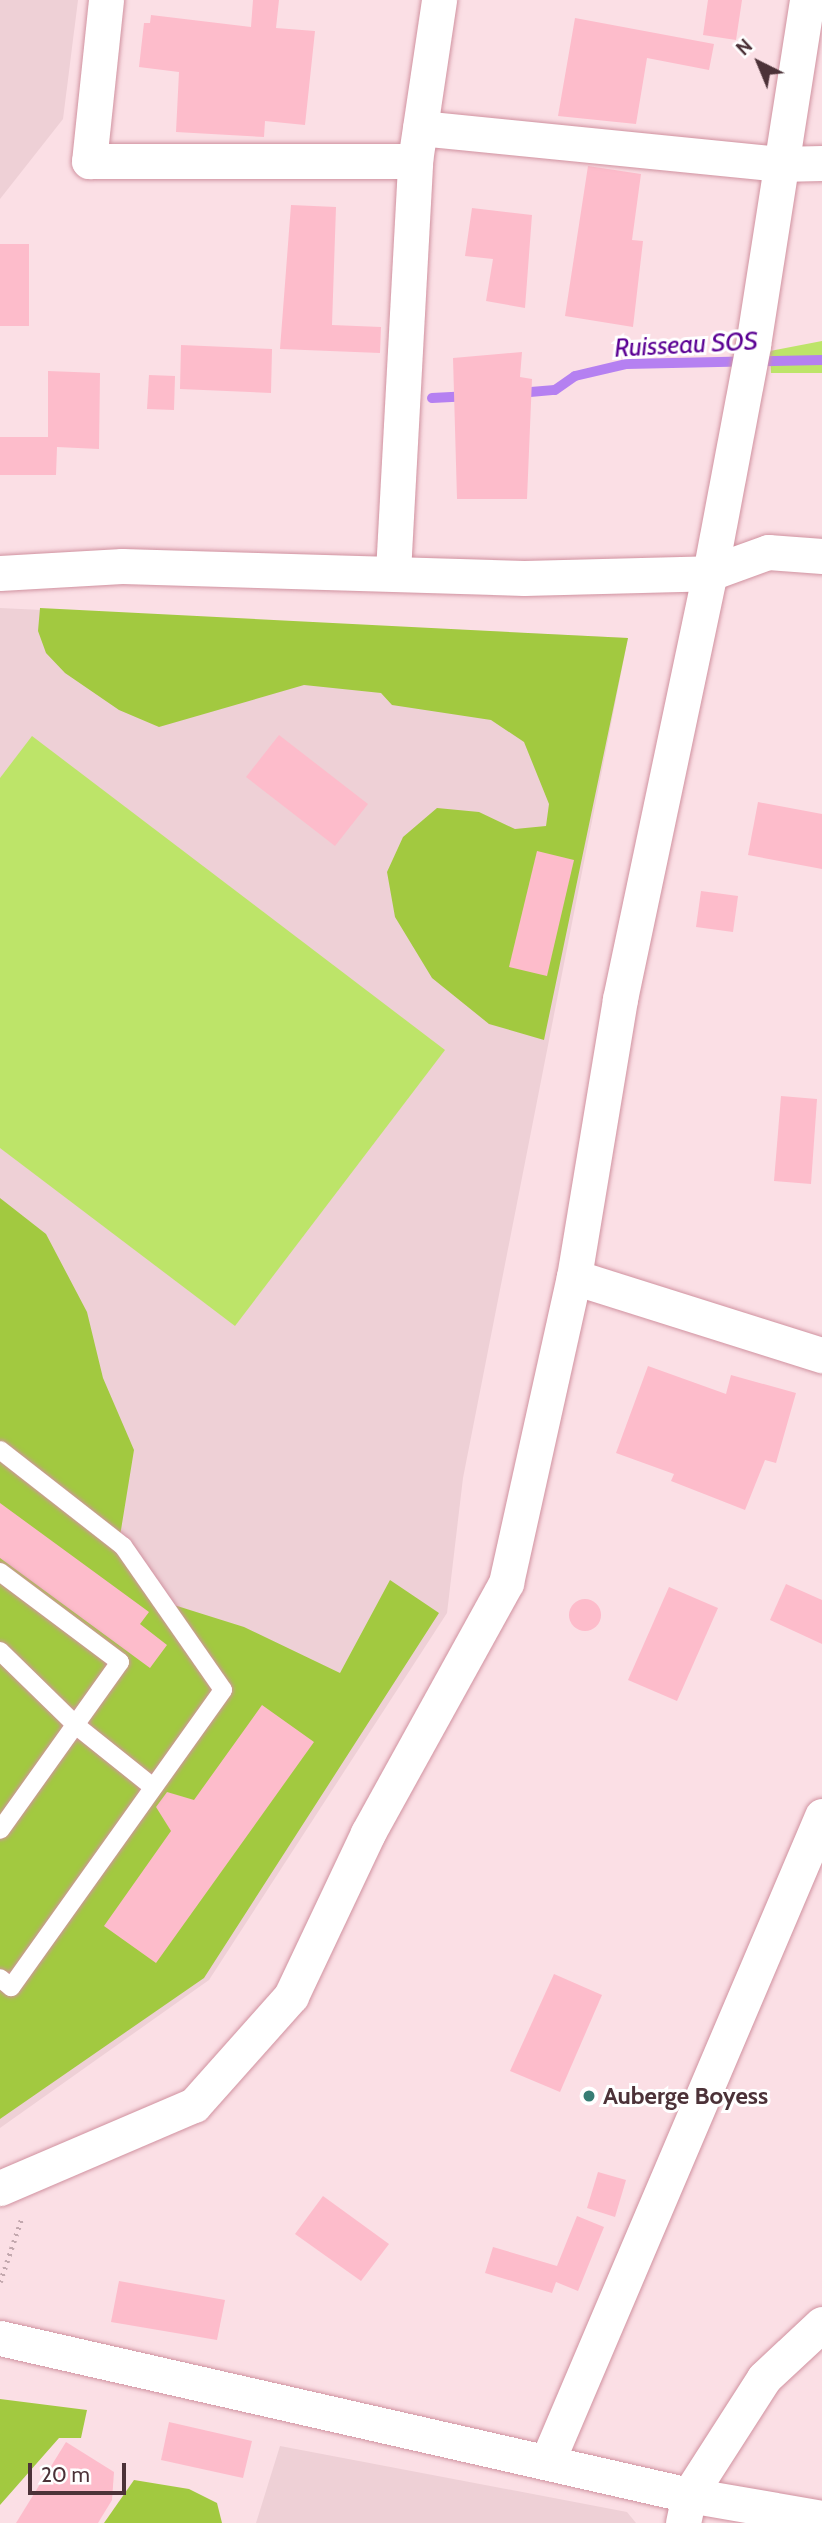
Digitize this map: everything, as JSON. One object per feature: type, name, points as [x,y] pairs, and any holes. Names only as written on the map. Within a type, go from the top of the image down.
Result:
[{"type":"street","points":[[106,0],[89,161],[418,144],[779,164],[822,163]]},
{"type":"street","points":[[393,572],[418,144],[439,0]]},
{"type":"street","points":[[0,2188],[194,2105],[291,1996],[368,1833],[506,1583],[574,1277],[620,999],[710,573],[753,345],[779,164],[807,0]]},
{"type":"street","points":[[0,573],[122,566],[524,578],[710,573],[768,552],[822,556]]},
{"type":"street","points":[[574,1277],[822,1355]]},
{"type":"street","points":[[547,2462],[822,1815]]},
{"type":"street","points":[[686,2509],[764,2378],[822,2323]]},
{"type":"street","points":[[0,2338],[547,2462],[686,2509],[822,2518]]},
{"type":"lane","points":[[0,1450],[123,1546],[223,1690],[11,1987],[0,1978]]},
{"type":"lane","points":[[0,1572],[120,1662],[78,1727],[0,1830]]},
{"type":"lane","points":[[0,1651],[78,1727],[153,1787]]},
{"type":"path","points":[[0,2283],[36,2173]]},
{"type":"shaded area","points":[[0,0],[78,0],[63,119],[0,199]]},
{"type":"shaded area","points":[[0,608],[628,638],[463,1478],[447,1613],[209,1980],[0,2128]]},
{"type":"shaded area","points":[[280,2446],[627,2512],[636,2523],[256,2523]]},
{"type":"green space","points":[[822,341],[822,373],[771,373],[770,351]]},
{"type":"green space","points":[[40,608],[628,638],[544,1040],[489,1024],[432,978],[395,917],[387,872],[403,837],[437,808],[479,812],[515,829],[546,826],[549,804],[524,742],[491,720],[392,705],[381,693],[304,685],[159,727],[119,710],[65,673],[46,653],[38,631]]},
{"type":"green space","points":[[32,736],[445,1050],[235,1326],[0,1148],[0,778]]},
{"type":"green space","points":[[0,1198],[46,1234],[87,1312],[103,1378],[134,1450],[120,1536],[158,1600],[244,1627],[340,1673],[390,1580],[439,1613],[204,1978],[0,2119]]},
{"type":"green space","points":[[0,2399],[87,2410],[81,2438],[59,2438],[0,2505]]},
{"type":"green space","points":[[134,2480],[189,2489],[217,2503],[222,2523],[104,2523]]},
{"type":"building","points":[[253,0],[279,0],[276,28],[315,31],[305,125],[265,121],[264,137],[176,132],[179,72],[139,67],[144,23],[150,23],[151,15],[251,27]]},
{"type":"building","points":[[708,0],[742,0],[736,40],[703,35]]},
{"type":"building","points":[[575,18],[714,44],[709,70],[647,58],[636,124],[558,116]]},
{"type":"building","points":[[588,166],[641,174],[632,240],[643,241],[633,327],[565,316]]},
{"type":"building","points":[[291,205],[336,207],[332,325],[381,327],[380,353],[280,349]]},
{"type":"building","points":[[472,208],[532,215],[525,308],[486,301],[493,259],[465,256]]},
{"type":"building","points":[[0,244],[29,244],[29,326],[0,326]]},
{"type":"building","points":[[181,345],[272,349],[271,393],[180,389]]},
{"type":"building","points":[[522,352],[520,377],[532,379],[527,499],[457,499],[453,358]]},
{"type":"building","points":[[48,371],[100,373],[99,449],[57,447],[56,475],[0,475],[0,437],[48,437]]},
{"type":"building","points":[[149,375],[175,376],[174,410],[147,409]]},
{"type":"building","points":[[279,735],[368,804],[335,846],[246,777]]},
{"type":"building","points":[[758,802],[822,814],[822,869],[748,855]]},
{"type":"building","points":[[537,851],[574,860],[547,976],[509,967]]},
{"type":"building","points":[[701,891],[738,896],[733,932],[696,927]]},
{"type":"building","points":[[781,1096],[817,1099],[811,1184],[774,1181]]},
{"type":"building","points":[[648,1366],[726,1394],[731,1375],[796,1393],[776,1463],[765,1460],[745,1510],[671,1481],[674,1474],[616,1453]]},
{"type":"building","points":[[0,1503],[149,1612],[140,1624],[167,1645],[150,1668],[0,1558]]},
{"type":"building","points":[[786,1584],[822,1600],[822,1644],[770,1620]]},
{"type":"building","points":[[669,1587],[718,1608],[677,1701],[628,1680]]},
{"type":"building","points":[[585,1599],[596,1604],[601,1615],[596,1626],[585,1631],[574,1626],[569,1615],[574,1604]]},
{"type":"building","points":[[262,1705],[314,1742],[156,1963],[104,1926],[171,1831],[156,1807],[167,1792],[194,1800]]},
{"type":"building","points":[[554,1974],[602,1995],[560,2092],[510,2071]]},
{"type":"building","points":[[598,2172],[626,2180],[615,2217],[587,2208]]},
{"type":"building","points":[[323,2196],[389,2244],[361,2281],[295,2234]]},
{"type":"building","points":[[577,2216],[604,2227],[578,2291],[556,2282],[552,2293],[485,2273],[493,2247],[557,2266]]},
{"type":"building","points":[[119,2281],[225,2300],[217,2340],[111,2322]]},
{"type":"building","points":[[169,2422],[252,2441],[243,2478],[161,2460]]},
{"type":"building","points":[[66,2442],[114,2472],[112,2500],[98,2523],[16,2523]]},
{"type":"waterway","name":"Ruisseau SOS","points":[[519,393],[555,390],[575,376],[626,364],[822,360]]},
{"type":"waterway","name":"Ruisseau SOS","points":[[432,398],[466,396]]},
{"type":"place","name":"Auberge Boyess","points":[[589,2096]]}]
